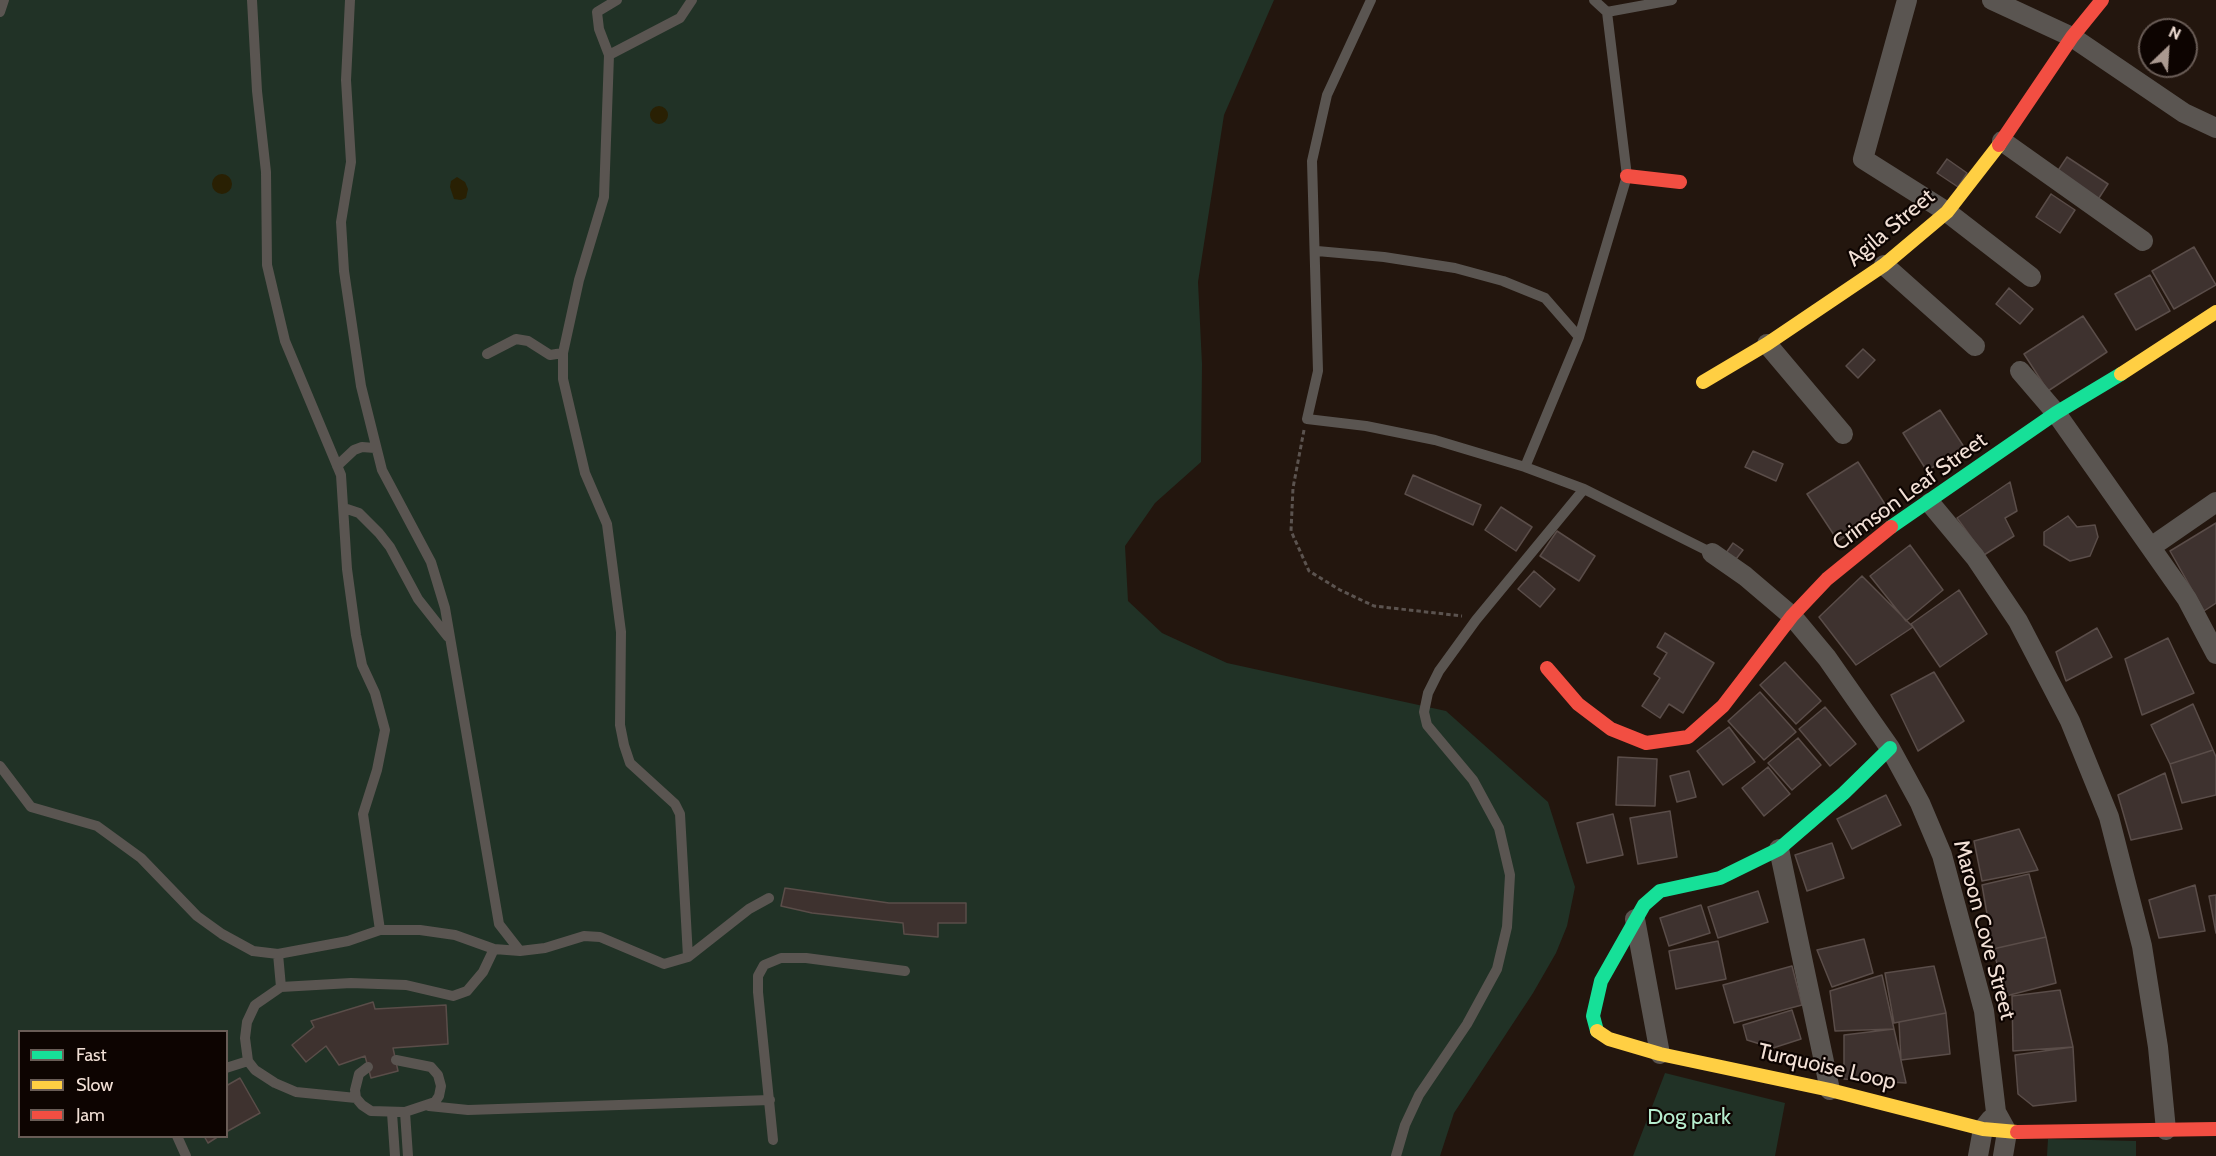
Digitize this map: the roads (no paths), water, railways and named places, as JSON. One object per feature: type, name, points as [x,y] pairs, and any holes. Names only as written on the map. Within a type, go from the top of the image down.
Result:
[{"type":"street","points":[[1907,0],[1863,159],[1947,212],[2031,278]]},
{"type":"street","name":"Agila Street","points":[[1703,382],[1767,344],[1884,265],[1947,212],[2002,141],[2072,37],[2102,0]]},
{"type":"street","points":[[1996,1],[2072,37],[2184,113],[2216,128]]},
{"type":"street","points":[[2002,141],[2143,241]]},
{"type":"street","points":[[1627,176],[1680,182]]},
{"type":"street","points":[[1884,265],[1975,346]]},
{"type":"street","name":"Crimson Leaf Street","points":[[1547,668],[1578,704],[1611,729],[1646,743],[1688,737],[1723,706],[1792,616],[1827,579],[1874,539],[1930,503],[2056,414],[2216,312]]},
{"type":"street","points":[[1767,344],[1843,434]]},
{"type":"street","points":[[2020,371],[2056,414],[2151,547],[2187,599],[2216,654]]},
{"type":"street","points":[[2151,547],[2216,502]]},
{"type":"street","points":[[1930,503],[1975,557],[2018,621],[2070,721],[2109,817],[2142,946],[2158,1047],[2166,1130]]},
{"type":"street","name":"Maroon Cove Street","points":[[1712,553],[1745,576],[1792,616],[1827,658],[1890,748],[1920,803],[1942,855],[1960,915],[1984,1011],[1996,1112],[2007,1132]]},
{"type":"street","name":"Turquoise Loop","points":[[1890,748],[1844,793],[1779,849],[1749,866],[1720,878],[1660,891],[1644,905],[1601,981],[1593,1016],[1597,1030],[1609,1039],[1660,1054],[1830,1090],[1983,1129],[2007,1132]]},
{"type":"street","points":[[1779,849],[1830,1090]]},
{"type":"street","points":[[1635,919],[1660,1054]]},
{"type":"street","points":[[1978,1156],[1983,1129],[1996,1112]]},
{"type":"street","points":[[2003,1156],[2007,1132],[2216,1129]]},
{"type":"lane","points":[[0,12],[4,0]]},
{"type":"lane","points":[[252,0],[257,91],[266,172],[267,265],[285,341],[340,475],[347,569],[356,635],[362,665],[375,693],[385,730],[377,770],[363,814],[380,930]]},
{"type":"lane","points":[[350,0],[346,80],[351,162],[341,222],[361,386],[382,470],[431,562],[445,608],[499,924],[520,951]]},
{"type":"lane","points":[[617,0],[597,12],[599,29],[609,55],[604,197],[579,280],[563,353],[563,379],[585,473],[607,524],[621,633],[620,725],[624,745],[630,763],[675,804],[680,814],[688,957]]},
{"type":"lane","points":[[609,55],[680,18],[692,0]]},
{"type":"lane","points":[[1371,0],[1327,95],[1312,161],[1317,251],[1318,370],[1307,419],[1366,426],[1435,440],[1525,466],[1584,489],[1712,553]]},
{"type":"lane","points":[[1525,466],[1579,337],[1627,176],[1607,12],[1594,0]]},
{"type":"lane","points":[[1607,12],[1672,0]]},
{"type":"lane","points":[[1317,251],[1384,257],[1455,268],[1503,281],[1545,298],[1579,337]]},
{"type":"lane","points":[[487,354],[516,339],[528,341],[549,354],[563,353]]},
{"type":"lane","points":[[337,466],[354,450],[362,447],[375,448]]},
{"type":"lane","points":[[1396,1156],[1405,1125],[1419,1095],[1467,1024],[1497,969],[1507,927],[1510,875],[1499,828],[1473,780],[1427,725],[1424,712],[1428,693],[1439,671],[1476,620],[1584,489]]},
{"type":"lane","points":[[344,508],[359,513],[379,533],[390,547],[418,599],[450,639]]},
{"type":"lane","points":[[0,766],[31,807],[97,826],[141,858],[197,915],[222,934],[253,951],[278,954],[348,941],[380,930],[420,930],[455,935],[494,949],[520,951],[545,948],[584,936],[600,937],[664,964],[688,957],[749,909],[769,897]]},
{"type":"lane","points":[[494,949],[483,972],[467,991],[453,996],[406,985],[375,982],[281,987],[255,1005],[247,1022],[245,1038],[248,1061],[255,1071],[296,1092],[356,1098],[371,1111],[393,1113],[429,1106],[468,1110],[770,1100]]},
{"type":"lane","points":[[278,954],[281,987]]},
{"type":"lane","points":[[773,1140],[758,976],[764,965],[781,958],[806,958],[905,971]]},
{"type":"lane","points":[[396,1060],[421,1063],[431,1067],[438,1075],[439,1096],[429,1106]]},
{"type":"lane","points":[[228,1067],[248,1061]]},
{"type":"lane","points":[[356,1098],[356,1080],[359,1074],[368,1067]]},
{"type":"lane","points":[[405,1112],[408,1156]]},
{"type":"lane","points":[[393,1113],[395,1156]]},
{"type":"lane","points":[[177,1138],[186,1156]]},
{"type":"park label","name":"Dog park","points":[[1689,1118]]}]
